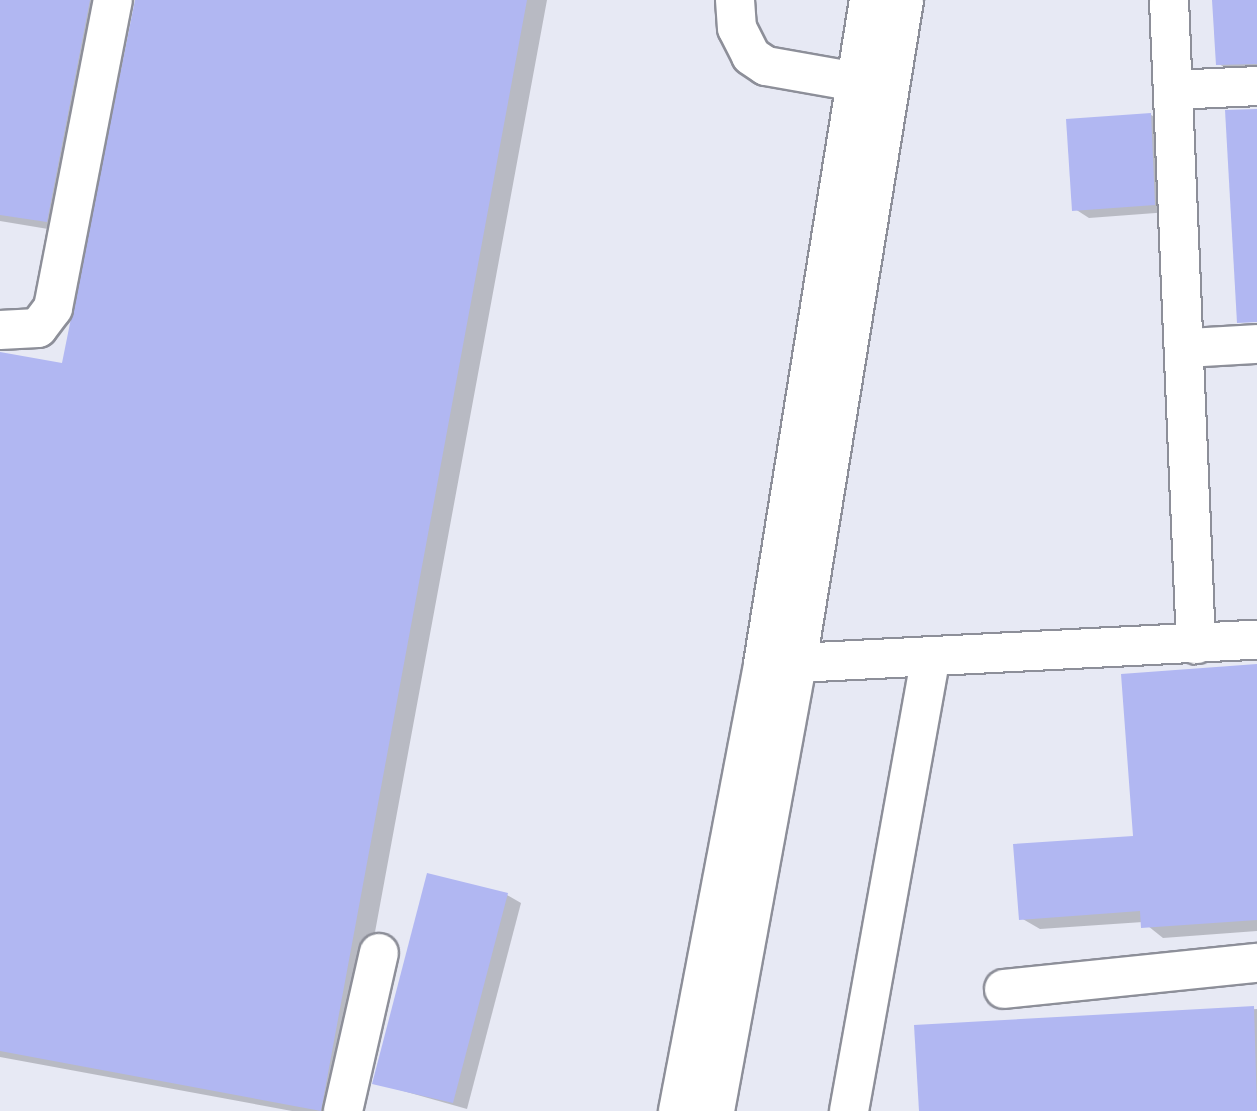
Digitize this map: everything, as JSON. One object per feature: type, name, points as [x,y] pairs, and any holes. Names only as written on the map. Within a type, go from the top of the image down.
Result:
[{"type":"street","points":[[0,330],[38,328],[54,308],[113,0]]},
{"type":"street","points":[[735,0],[737,28],[751,56],[766,66],[857,82]]},
{"type":"street","points":[[714,1111],[780,664],[869,0]]},
{"type":"street","points":[[678,1111],[780,664],[904,0]]},
{"type":"street","points":[[1169,0],[1187,348],[1196,644]]},
{"type":"street","points":[[1173,90],[1257,86]]},
{"type":"street","points":[[1187,348],[1257,344]]},
{"type":"street","points":[[780,664],[930,660],[1257,640]]},
{"type":"street","points":[[849,1111],[930,660]]},
{"type":"street","points":[[343,1111],[379,954]]},
{"type":"street","points":[[1004,990],[1257,964]]},
{"type":"building","points":[[0,0],[90,0],[47,222],[0,215]]},
{"type":"building","points":[[135,0],[527,0],[321,1111],[0,1051],[0,352],[62,363]]},
{"type":"building","points":[[1212,0],[1257,0],[1257,64],[1216,65]]},
{"type":"building","points":[[1257,109],[1257,322],[1237,323],[1225,110]]},
{"type":"building","points":[[1151,113],[1155,205],[1072,211],[1066,119]]},
{"type":"building","points":[[1257,664],[1257,920],[1141,928],[1140,911],[1019,920],[1013,844],[1133,836],[1121,674]]},
{"type":"building","points":[[427,873],[508,893],[453,1103],[372,1084]]},
{"type":"building","points":[[1254,1006],[1257,1111],[919,1111],[914,1025]]}]
